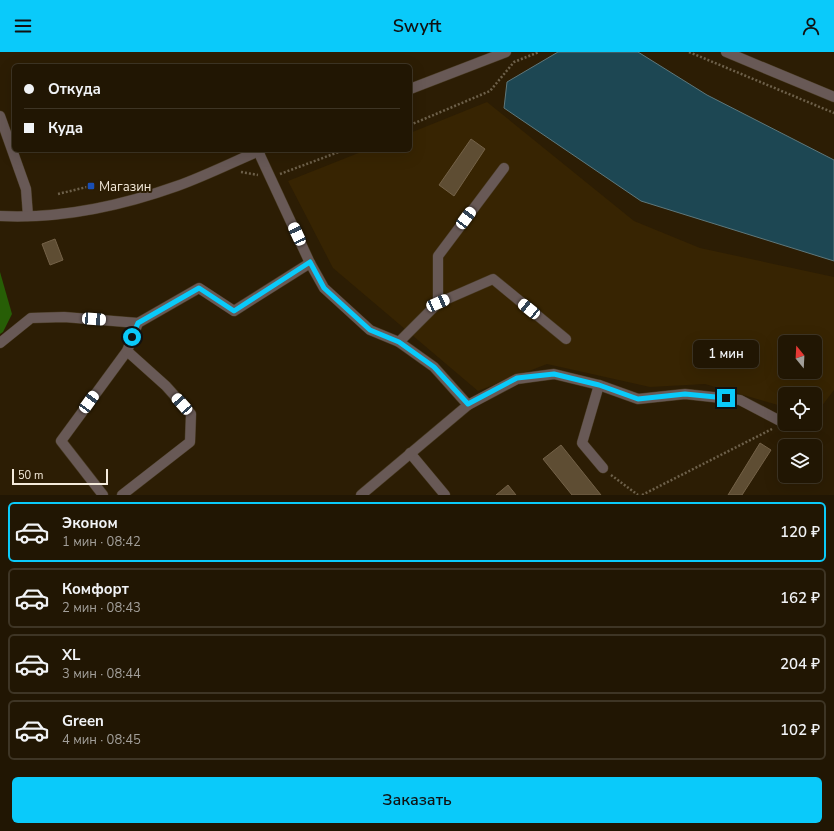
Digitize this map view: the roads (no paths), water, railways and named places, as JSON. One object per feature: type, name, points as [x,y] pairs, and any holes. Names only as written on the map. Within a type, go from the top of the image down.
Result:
[{"type":"street","points":[[412,88],[506,52]]},
{"type":"street","points":[[726,52],[834,97]]},
{"type":"street","points":[[0,116],[12,150]]},
{"type":"street","points":[[13,152],[26,189],[28,216]]},
{"type":"street","points":[[0,216],[59,214],[112,205],[177,186],[255,152]]},
{"type":"street","points":[[261,152],[271,178],[310,262],[324,288],[370,330],[399,342],[434,367],[468,404]]},
{"type":"street","points":[[438,303],[438,256],[504,168]]},
{"type":"street","points":[[0,343],[31,318],[64,317],[138,323],[199,288],[234,311],[310,262]]},
{"type":"street","points":[[399,342],[438,303],[493,279],[566,339]]},
{"type":"street","points":[[103,495],[61,441],[127,351],[138,323]]},
{"type":"street","points":[[122,495],[190,442],[191,414],[166,386],[127,351]]},
{"type":"street","points":[[362,495],[468,404],[517,378],[554,374],[599,385],[638,399],[685,394],[740,400],[778,420]]},
{"type":"street","points":[[599,385],[582,443],[603,468]]},
{"type":"street","points":[[410,453],[445,495]]},
{"type":"water","points":[[558,52],[638,52],[707,95],[834,160],[834,261],[641,201],[504,108],[507,82]]},
{"type":"place","name":"Магазин","points":[[91,186]]}]
